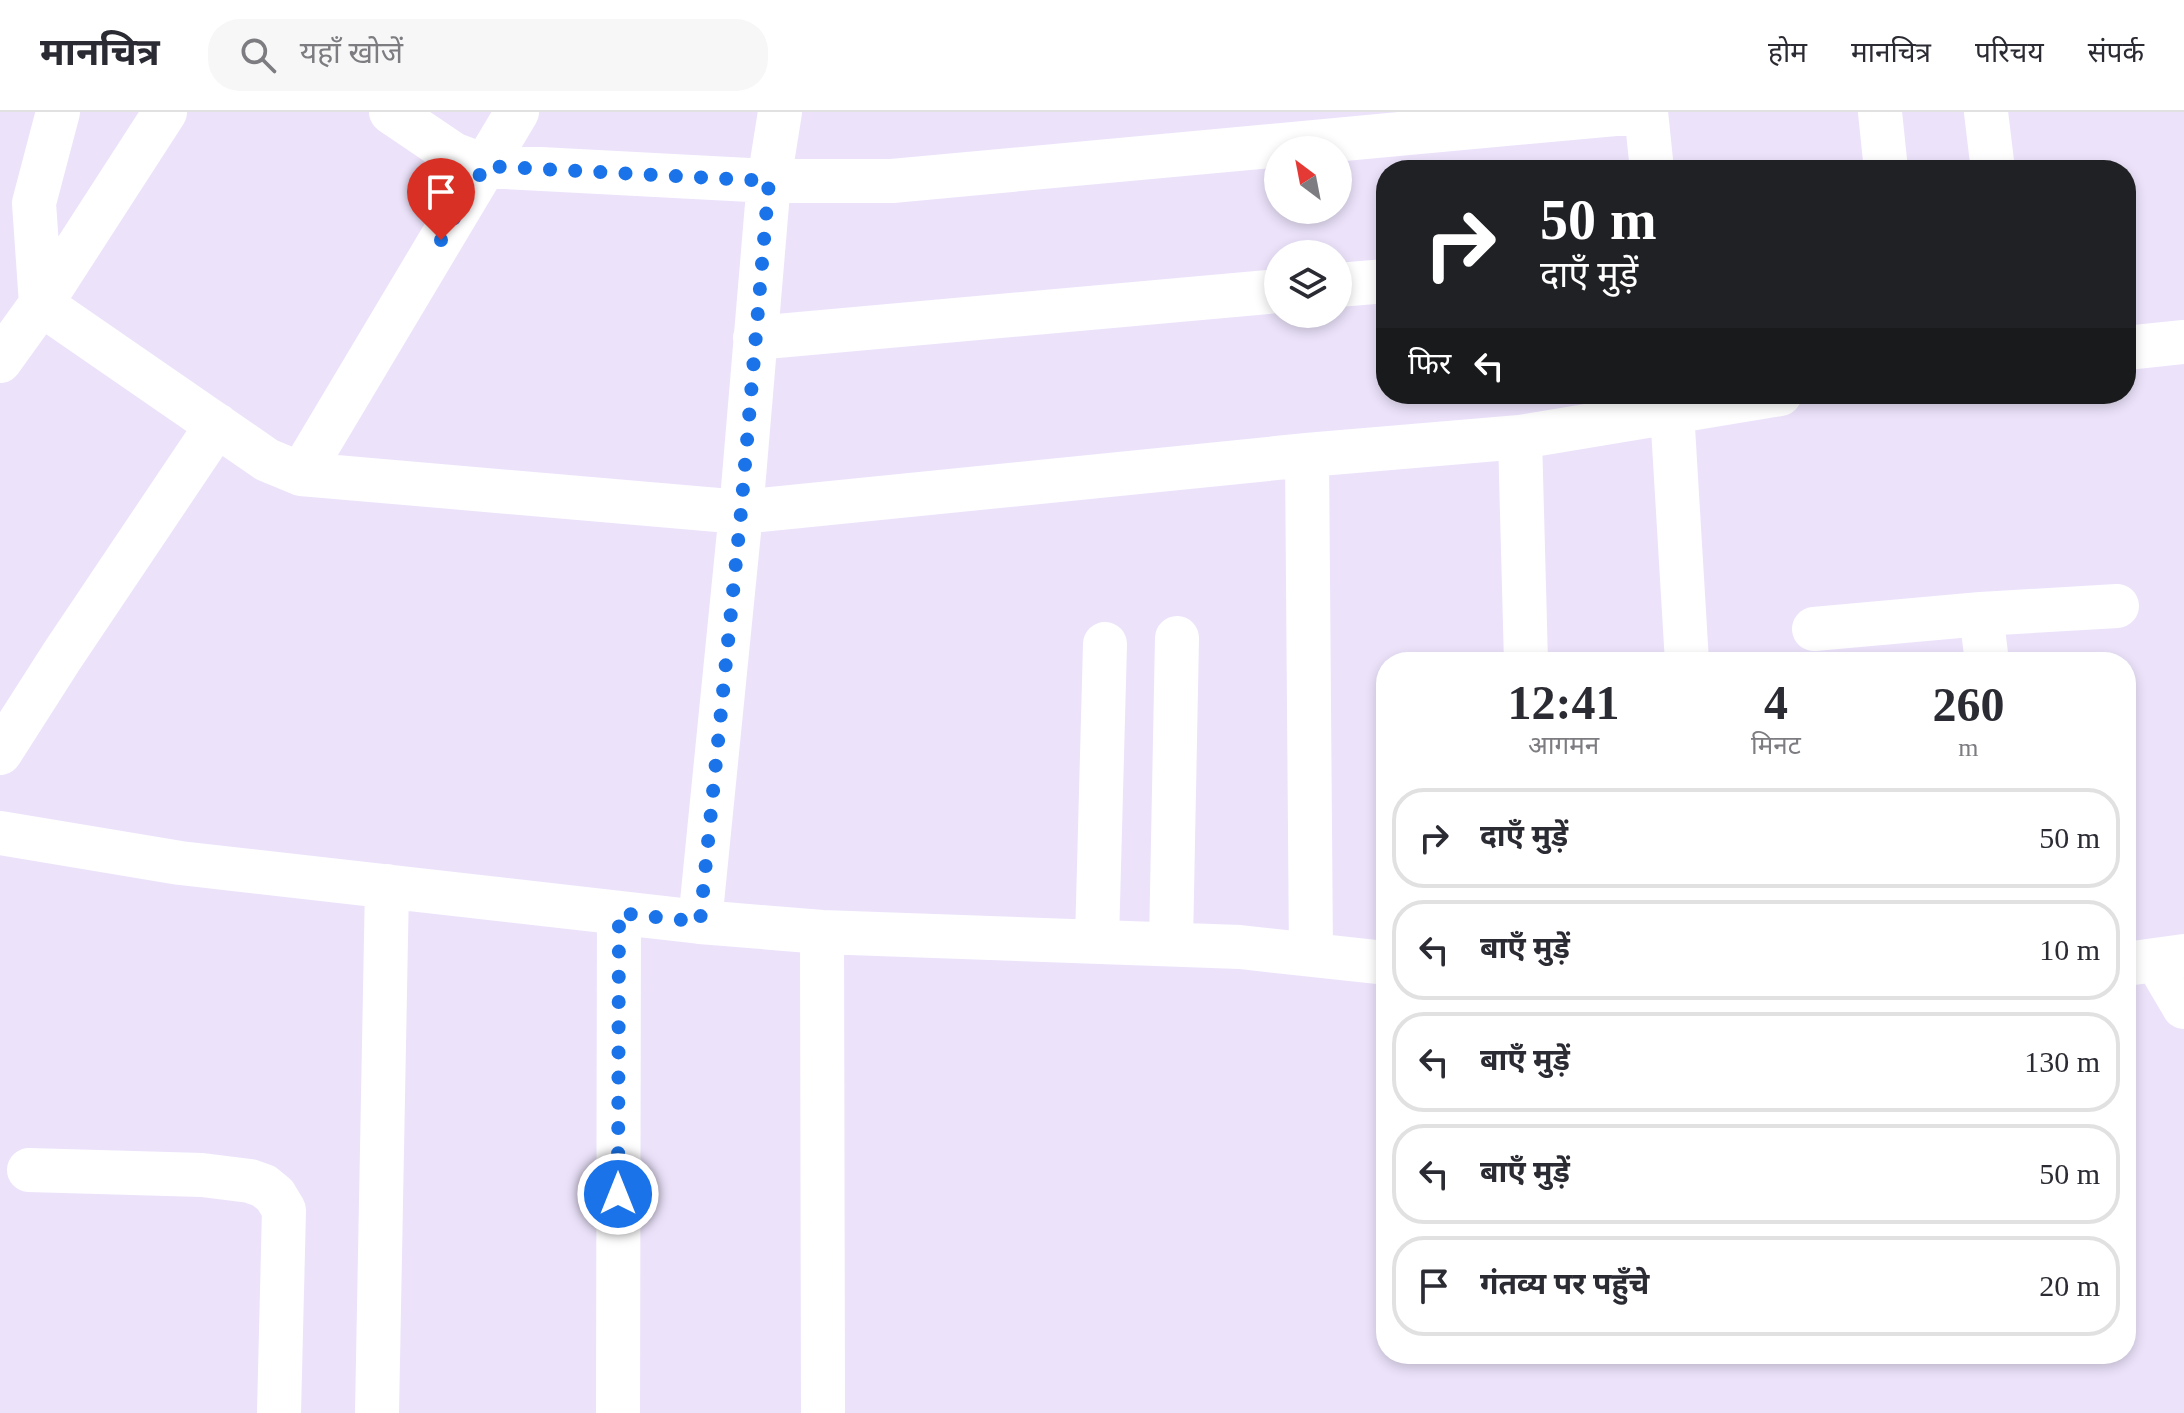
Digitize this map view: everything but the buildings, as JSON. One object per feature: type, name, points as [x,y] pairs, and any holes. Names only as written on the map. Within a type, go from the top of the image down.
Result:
[{"type":"street","points":[[41,304],[34,203],[58,112]]},
{"type":"street","points":[[4,348],[41,304],[165,112]]},
{"type":"street","points":[[391,112],[453,154],[485,166],[769,181],[892,181],[1637,112]]},
{"type":"street","points":[[301,474],[517,112]]},
{"type":"street","points":[[700,922],[741,512],[769,181],[780,112]]},
{"type":"street","points":[[1646,112],[1651,160]]},
{"type":"street","points":[[1880,112],[1885,160]]},
{"type":"street","points":[[1986,112],[1992,160]]},
{"type":"street","points":[[1352,284],[1376,282]]},
{"type":"street","points":[[755,338],[1264,292]]},
{"type":"street","points":[[41,304],[267,460],[301,474],[741,512],[1307,455],[1520,437],[1668,404]]},
{"type":"street","points":[[2136,347],[2184,342]]},
{"type":"street","points":[[1672,404],[1686,652]]},
{"type":"street","points":[[0,753],[217,425]]},
{"type":"street","points":[[1520,437],[1526,652]]},
{"type":"street","points":[[1307,455],[1311,954]]},
{"type":"street","points":[[1814,629],[2117,606]]},
{"type":"street","points":[[1981,614],[1986,652]]},
{"type":"street","points":[[1171,944],[1177,638]]},
{"type":"street","points":[[1097,941],[1105,644]]},
{"type":"street","points":[[0,833],[180,863],[700,922],[822,932],[1171,944],[1376,962]]},
{"type":"street","points":[[377,1413],[387,886]]},
{"type":"street","points":[[618,1413],[619,913]]},
{"type":"street","points":[[822,932],[823,1413]]},
{"type":"street","points":[[2156,960],[2184,1007]]},
{"type":"street","points":[[29,1170],[202,1175],[250,1181],[264,1186],[275,1195],[284,1210],[279,1413]]},
{"type":"route","points":[[441,240],[485,166],[769,181],[741,512],[700,922],[619,913],[618,1194]]}]
